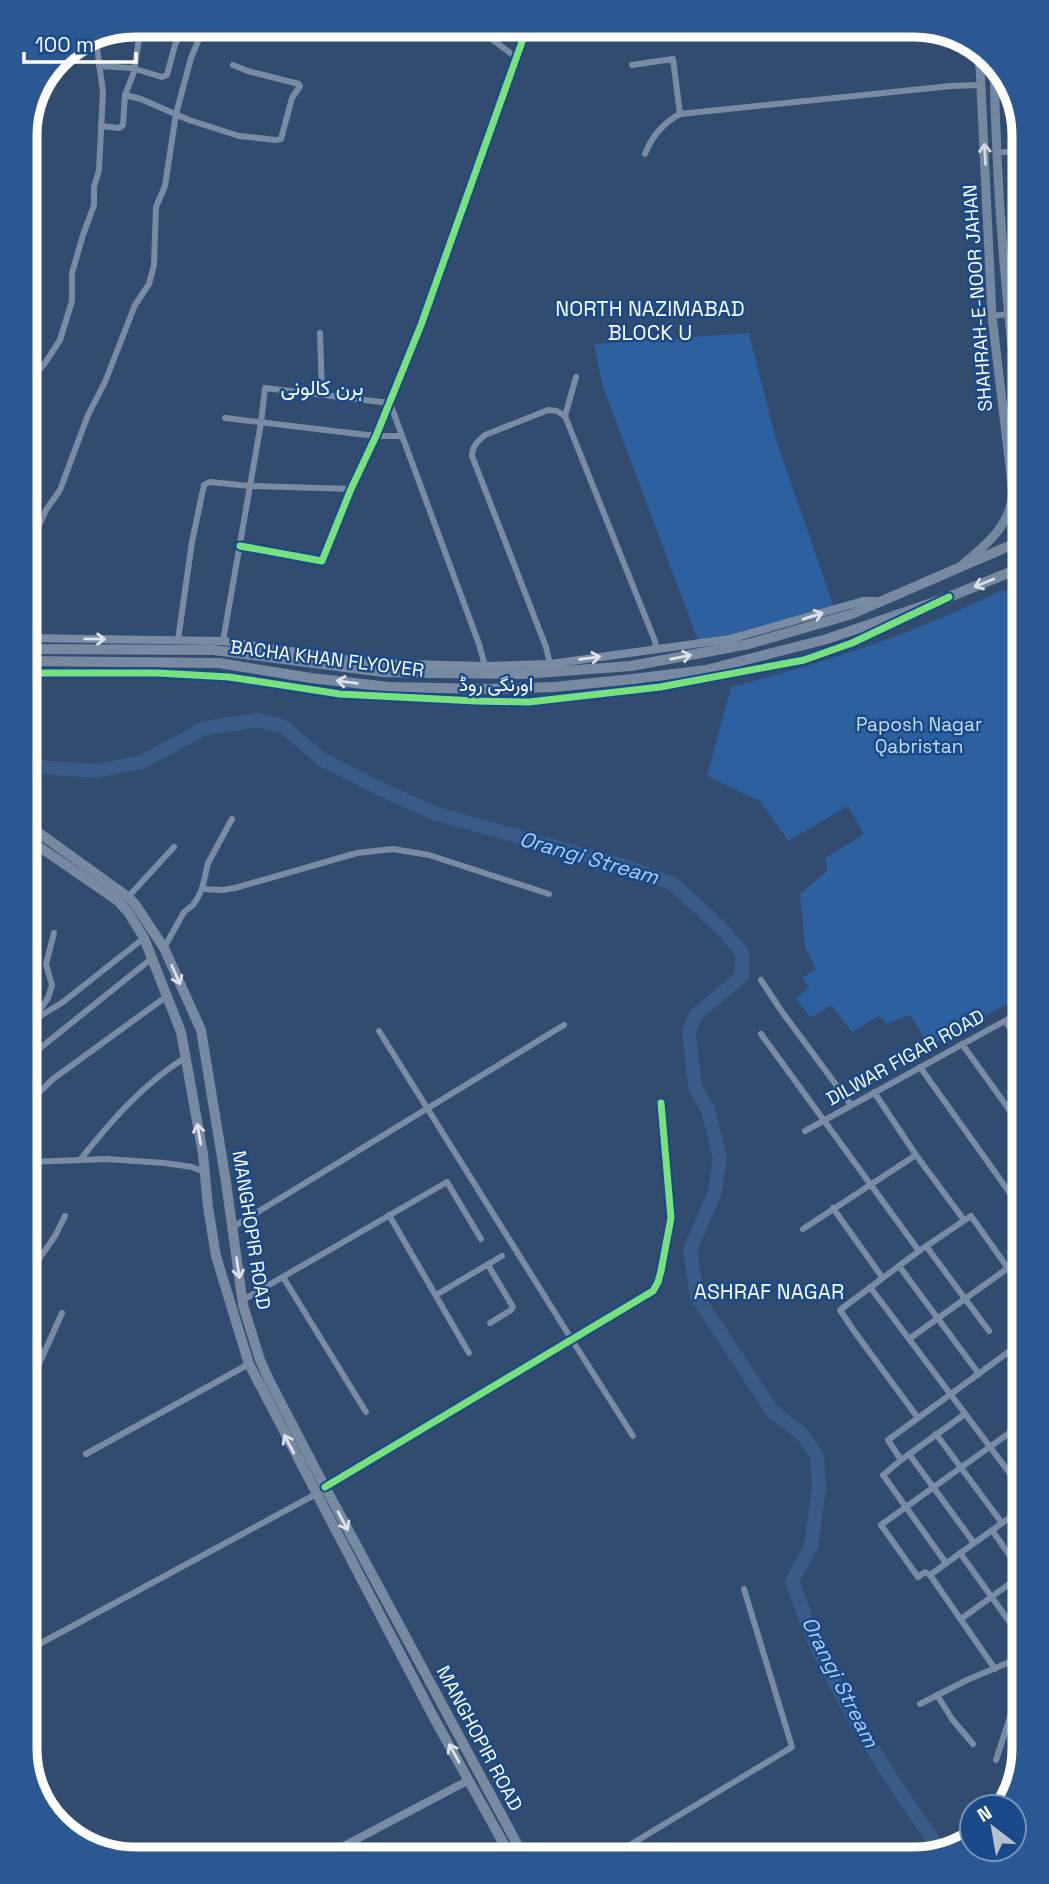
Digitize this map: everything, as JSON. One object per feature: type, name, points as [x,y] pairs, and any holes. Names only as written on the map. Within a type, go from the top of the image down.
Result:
[{"type":"main road","name":"SHAHRAH-E-NOOR JAHAN","points":[[980,62],[992,316],[1012,485]]},
{"type":"main road","name":"SHAHRAH-E-NOOR JAHAN","points":[[994,79],[996,153],[1012,313]]},
{"type":"main road","name":"SHAHRAH-E-NOOR JAHAN","points":[[959,568],[990,541],[1004,524],[1012,500]]},
{"type":"main road","name":"BACHA KHAN FLYOVER","points":[[37,649],[214,650],[383,671],[523,674],[631,666],[749,644],[823,624],[1012,545]]},
{"type":"main road","name":"BACHA KHAN FLYOVER","points":[[37,661],[219,663],[389,687],[554,687],[706,670],[827,639],[949,597],[1012,571]]},
{"type":"main road","name":"MANGHOPIR ROAD","points":[[37,836],[44,845],[118,901],[144,938],[181,1032],[216,1256],[249,1364],[505,1847]]},
{"type":"main road","name":"MANGHOPIR ROAD","points":[[37,842],[128,897],[164,948],[201,1030],[243,1300],[260,1360],[325,1487],[519,1847]]},
{"type":"main road","points":[[205,1172],[212,1179],[225,1174]]},
{"type":"main road","points":[[206,1192],[218,1185],[227,1187]]},
{"type":"street","points":[[101,126],[119,128],[123,125],[125,95],[135,69],[139,37]]},
{"type":"street","points":[[99,66],[135,69],[165,77],[179,37]]},
{"type":"street","points":[[37,530],[46,510],[60,490],[88,415],[105,382],[135,305],[149,284],[154,265],[156,207],[165,186],[176,114],[191,58],[200,37]]},
{"type":"street","points":[[489,37],[517,58]]},
{"type":"street","points":[[240,546],[322,561],[421,326],[524,37]]},
{"type":"street","points":[[37,373],[60,340],[72,301],[72,273],[94,205],[94,187],[99,170],[103,92],[96,44]]},
{"type":"street","points":[[632,65],[673,59],[680,114]]},
{"type":"street","points":[[125,95],[239,136],[281,139],[299,84],[233,65]]},
{"type":"street","points":[[645,154],[654,136],[680,114],[981,85]]},
{"type":"street","points":[[996,153],[1012,151]]},
{"type":"street","points":[[992,316],[1012,313]]},
{"type":"street","points":[[320,333],[322,395]]},
{"type":"street","points":[[565,416],[576,377]]},
{"type":"street","points":[[223,641],[265,388],[390,403]]},
{"type":"street","points":[[390,403],[480,644],[485,666]]},
{"type":"street","points":[[550,664],[546,647],[472,456],[477,442],[485,435],[548,410],[565,416],[656,649]]},
{"type":"street","points":[[225,418],[376,436],[402,436]]},
{"type":"street","points":[[178,640],[192,542],[204,485],[210,482],[351,489]]},
{"type":"street","name":"اورنگی روڈ","points":[[37,673],[158,673],[229,677],[340,694],[529,702],[660,687],[804,660],[852,643],[949,597]]},
{"type":"street","name":"اورنگی روڈ","points":[[37,638],[223,641],[371,663],[485,666],[550,664],[730,639],[863,601],[881,601]]},
{"type":"street","points":[[164,948],[184,912],[193,905],[202,889],[208,863],[232,819]]},
{"type":"street","points":[[37,852],[44,845]]},
{"type":"street","points":[[128,897],[174,847]]},
{"type":"street","points":[[202,889],[235,888],[357,853],[393,849],[429,855],[549,894]]},
{"type":"street","points":[[37,1013],[52,985],[46,964],[54,933]]},
{"type":"street","points":[[37,1018],[63,1002],[144,938]]},
{"type":"street","points":[[37,1051],[151,959]]},
{"type":"street","points":[[761,980],[851,1105]]},
{"type":"street","points":[[37,1094],[53,1079],[167,996]]},
{"type":"street","name":"DILWAR FIGAR ROAD","points":[[805,1131],[1012,1017]]},
{"type":"street","points":[[1004,1021],[1012,1031]]},
{"type":"street","points":[[233,1227],[564,1025]]},
{"type":"street","points":[[379,1031],[633,1436]]},
{"type":"street","points":[[761,1034],[919,1251]]},
{"type":"street","points":[[962,1044],[1012,1113]]},
{"type":"street","points":[[80,1160],[127,1104],[186,1057]]},
{"type":"street","points":[[920,1067],[1012,1197]]},
{"type":"street","points":[[874,1092],[964,1220]]},
{"type":"street","points":[[325,1487],[653,1291],[658,1282],[671,1218],[661,1103]]},
{"type":"street","points":[[803,1229],[916,1155]]},
{"type":"street","points":[[37,1162],[107,1159],[164,1163],[205,1172]]},
{"type":"street","points":[[243,1300],[447,1182],[481,1239]]},
{"type":"street","points":[[834,1208],[882,1278]]},
{"type":"street","points":[[389,1215],[469,1353]]},
{"type":"street","points":[[37,1262],[65,1216]]},
{"type":"street","points":[[918,1418],[839,1310],[971,1216],[1012,1274]]},
{"type":"street","points":[[926,1246],[989,1331]]},
{"type":"street","points":[[436,1296],[502,1256]]},
{"type":"street","points":[[488,1265],[513,1307],[490,1323]]},
{"type":"street","points":[[899,1266],[979,1374]]},
{"type":"street","points":[[909,1339],[1008,1268]]},
{"type":"street","points":[[283,1277],[366,1412]]},
{"type":"street","points":[[870,1287],[1012,1476]]},
{"type":"street","points":[[37,1369],[62,1313]]},
{"type":"street","points":[[37,1348],[44,1353]]},
{"type":"street","points":[[901,1460],[888,1440],[1012,1352]]},
{"type":"street","points":[[86,1454],[249,1364]]},
{"type":"street","points":[[946,1563],[883,1475],[965,1414]]},
{"type":"street","points":[[995,1668],[930,1574],[925,1572],[918,1577],[881,1525],[1012,1431]]},
{"type":"street","points":[[936,1434],[1002,1523]]},
{"type":"street","points":[[909,1454],[974,1543]]},
{"type":"street","points":[[37,1644],[316,1494]]},
{"type":"street","points":[[930,1574],[1012,1516]]},
{"type":"street","points":[[992,1530],[1012,1558]]},
{"type":"street","points":[[960,1553],[1012,1626]]},
{"type":"street","points":[[961,1619],[1012,1582]]},
{"type":"street","points":[[627,1847],[792,1747],[744,1589]]},
{"type":"street","points":[[920,1704],[1012,1662]]},
{"type":"street","points":[[937,1695],[972,1744]]},
{"type":"street","points":[[996,1760],[1012,1712]]},
{"type":"street","points":[[342,1847],[469,1780]]},
{"type":"green space","points":[[749,333],[776,440],[836,613],[699,643],[602,384],[594,344]]},
{"type":"green space","name":"Paposh Nagar Qabristan","points":[[1003,590],[1012,593],[1012,1001],[930,1046],[910,1015],[887,1024],[879,1016],[852,1032],[831,1005],[811,1018],[796,999],[809,987],[802,978],[816,969],[805,947],[800,894],[827,871],[825,858],[864,834],[848,806],[788,841],[760,801],[707,776],[731,687],[870,646]]},
{"type":"waterway","name":"Orangi Stream","points":[[37,769],[38,767],[96,771],[142,762],[205,728],[259,720],[284,727],[323,760],[437,814],[624,866],[672,883],[720,927],[742,952],[742,976],[695,1016],[689,1032],[695,1087],[708,1110],[720,1157],[715,1192],[690,1250],[697,1297],[773,1412],[802,1434],[817,1456],[819,1487],[811,1546],[792,1581],[817,1647],[844,1700],[937,1844]]},
{"type":"cycle path","points":[[240,546],[322,561],[421,325],[524,37]]},
{"type":"cycle path","points":[[37,673],[158,673],[229,677],[340,694],[529,702],[660,687],[804,660],[852,643],[949,597]]},
{"type":"cycle path","points":[[325,1487],[653,1291],[661,1271],[671,1218],[661,1103]]},
{"type":"district","name":"NORTH NAZIMABAD BLOCK U","points":[[650,321]]},
{"type":"district","name":"ہرن کالونی","points":[[322,388]]},
{"type":"district","name":"ASHRAF NAGAR","points":[[769,1292]]}]
